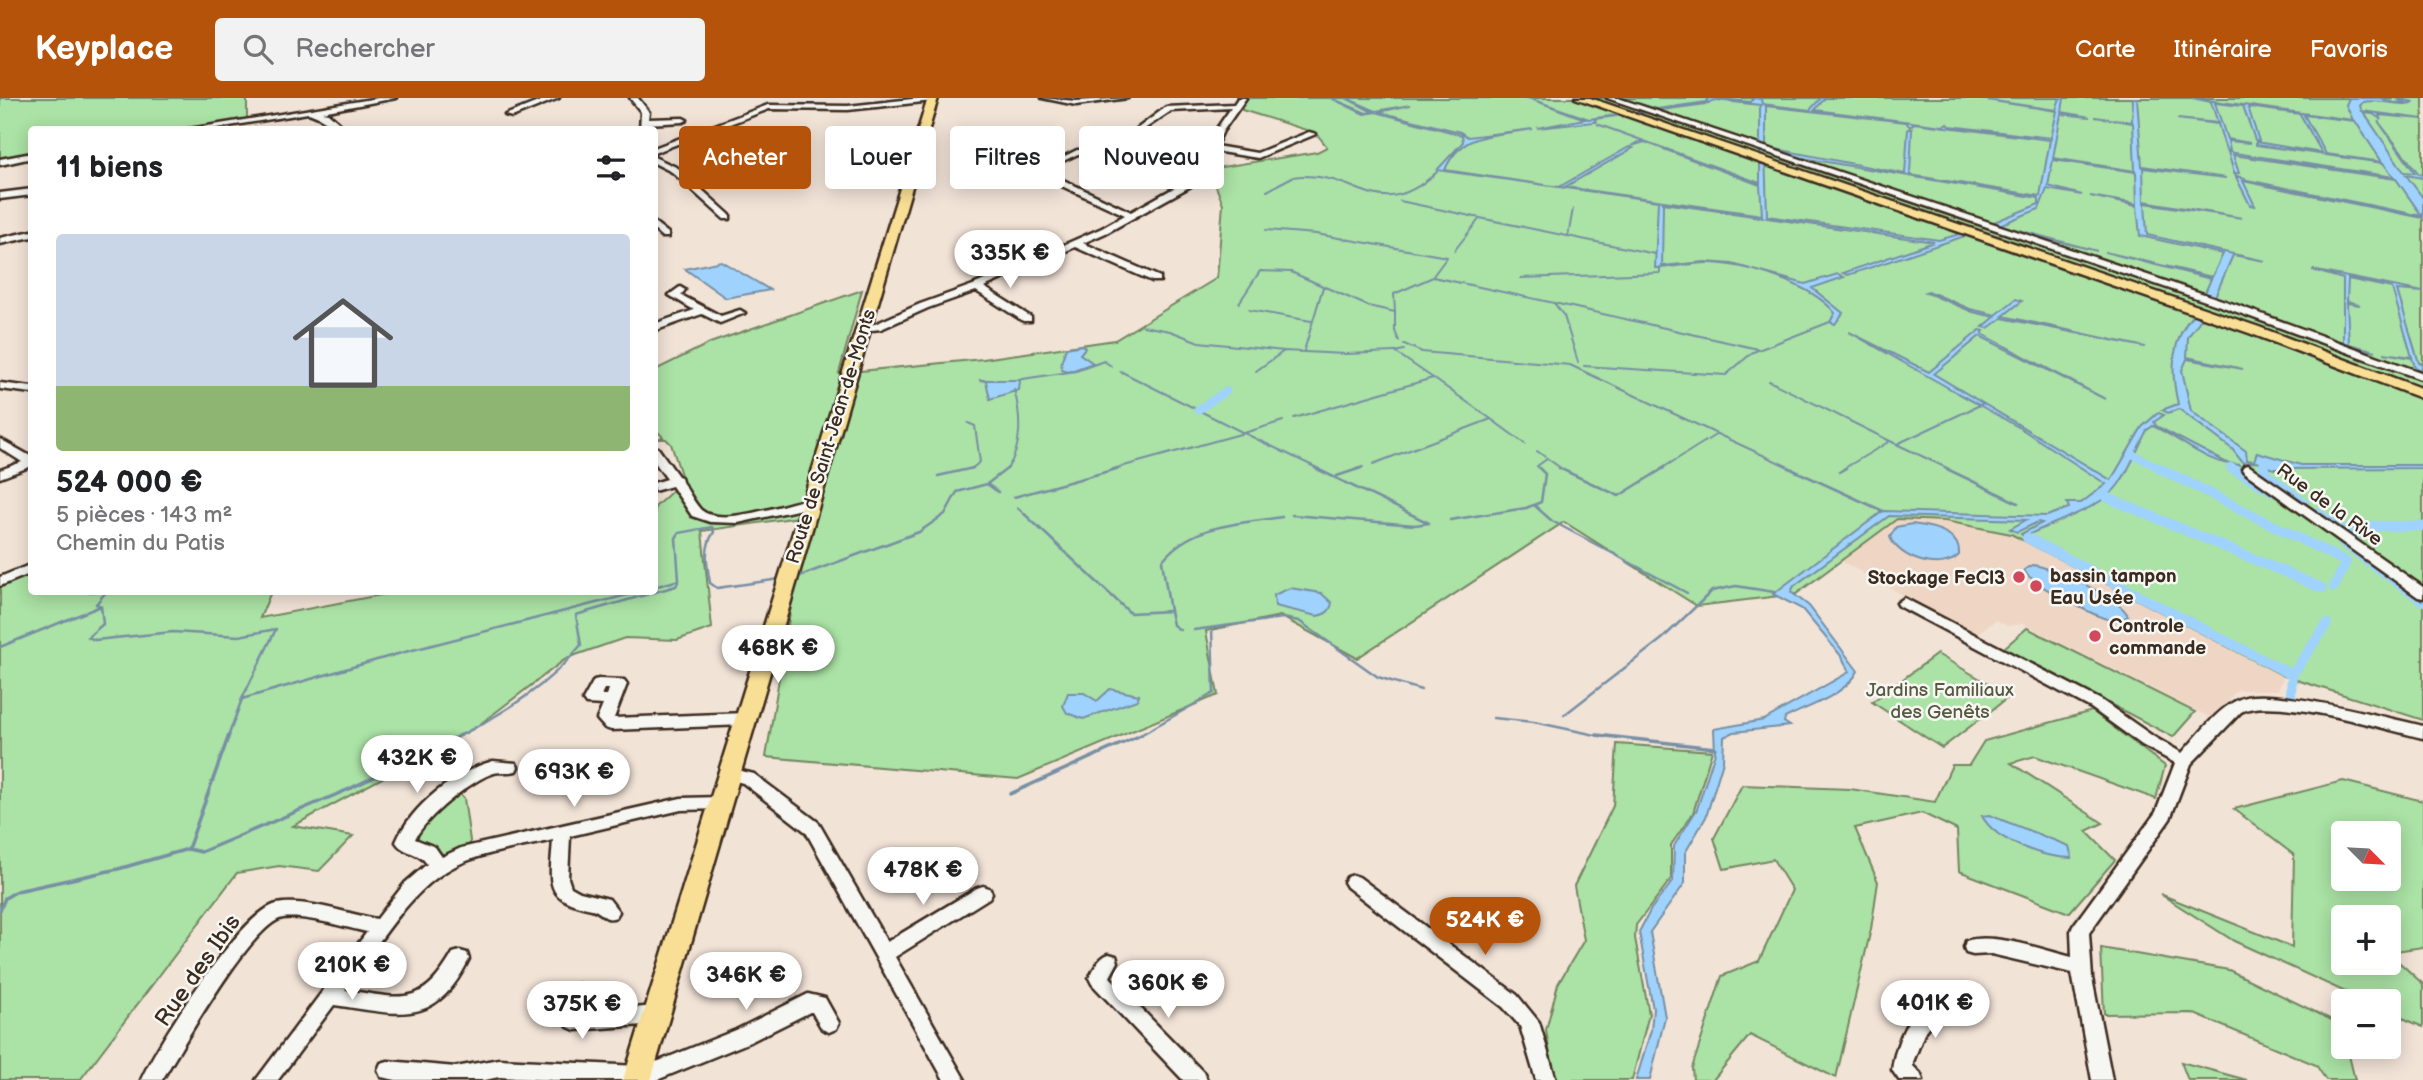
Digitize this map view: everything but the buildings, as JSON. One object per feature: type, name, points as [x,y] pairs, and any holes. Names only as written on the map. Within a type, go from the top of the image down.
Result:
[{"type":"main road","points":[[1580,98],[1634,117],[1758,151],[1775,165],[2254,330],[2423,394]]},
{"type":"main road","name":"Route de Saint-Jean-de-Monts","points":[[637,1078],[933,99]]},
{"type":"street","points":[[214,126],[391,98]]},
{"type":"street","points":[[509,115],[555,98]]},
{"type":"street","points":[[634,98],[645,112],[644,126],[682,120]]},
{"type":"street","points":[[765,98],[775,106]]},
{"type":"street","points":[[1046,98],[1076,103],[1124,98]]},
{"type":"street","points":[[1611,98],[1758,151],[2277,323],[2423,377]]},
{"type":"street","points":[[658,149],[750,111],[775,106],[840,109],[933,99]]},
{"type":"street","points":[[1149,126],[1169,109],[1238,102]]},
{"type":"street","points":[[1224,126],[1238,102]]},
{"type":"street","points":[[313,111],[326,114],[339,126]]},
{"type":"street","points":[[1224,150],[1258,156],[1312,134]]},
{"type":"street","points":[[0,162],[28,156]]},
{"type":"street","points":[[658,161],[675,170],[727,217]]},
{"type":"street","points":[[1065,184],[1131,215]]},
{"type":"street","points":[[863,328],[877,327],[977,287],[1075,243],[1179,189]]},
{"type":"street","points":[[0,196],[28,192]]},
{"type":"street","points":[[658,229],[665,235]]},
{"type":"street","points":[[0,241],[28,235]]},
{"type":"street","points":[[1075,243],[1156,279]]},
{"type":"street","points":[[977,287],[1027,319]]},
{"type":"street","points":[[680,290],[674,295],[720,320],[740,313]]},
{"type":"street","points":[[658,327],[702,311]]},
{"type":"street","points":[[0,386],[28,390]]},
{"type":"street","points":[[0,443],[28,460]]},
{"type":"street","points":[[658,457],[697,513],[719,521],[810,503]]},
{"type":"street","points":[[0,474],[28,464]]},
{"type":"street","name":"Rue de la Rive","points":[[2248,469],[2423,594]]},
{"type":"street","points":[[658,486],[677,481]]},
{"type":"street","points":[[0,582],[28,570]]},
{"type":"street","points":[[1904,603],[2096,704],[2148,741],[2184,761]]},
{"type":"street","points":[[611,700],[605,719],[611,724],[746,719]]},
{"type":"street","points":[[2102,1080],[2081,967],[2080,930],[2165,814],[2184,761],[2235,708],[2247,702],[2291,703],[2423,732]]},
{"type":"street","points":[[438,866],[429,852],[405,842],[408,833],[431,808],[459,787],[491,768],[510,766]]},
{"type":"street","points":[[729,774],[748,778],[812,827],[956,1080]]},
{"type":"street","points":[[266,1080],[404,897],[421,878],[438,866],[461,855],[681,804],[720,803]]},
{"type":"street","points":[[562,831],[559,878],[563,891],[576,899],[603,904],[610,912]]},
{"type":"street","points":[[1353,882],[1510,1001],[1529,1022],[1546,1080]]},
{"type":"street","points":[[884,954],[983,893]]},
{"type":"street","name":"Rue des Ibis","points":[[151,1080],[242,942],[264,919],[286,910],[381,927]]},
{"type":"street","points":[[1973,947],[1991,946],[2081,967]]},
{"type":"street","points":[[331,996],[416,1006],[437,996],[450,981],[460,959]]},
{"type":"street","points":[[1109,962],[1099,978],[1198,1080]]},
{"type":"street","points":[[579,992],[572,1015],[575,1021],[657,1015]]},
{"type":"street","points":[[388,1070],[456,1076],[499,1068],[637,1078],[743,1036],[808,1003],[818,1004],[829,1023]]},
{"type":"street","points":[[1913,1080],[1902,1070],[1903,1060],[1926,1012],[1936,1004]]},
{"type":"shaded area","points":[[1897,519],[1945,521],[2011,534],[2284,676],[2278,690],[2237,690],[2213,719],[2023,624],[2007,626],[1996,620],[1978,633],[1972,633],[1841,561],[1887,522]]},
{"type":"green space","points":[[0,98],[247,98],[247,120],[217,126],[28,126],[28,155],[0,161]]},
{"type":"green space","points":[[1244,98],[2423,98],[2423,720],[2284,676],[2011,534],[1945,521],[1897,519],[1796,594],[1697,606],[1564,522],[1357,658],[1280,616],[1206,631],[1218,695],[1018,779],[766,757],[806,516],[702,531],[712,628],[677,640],[625,638],[567,658],[475,728],[293,826],[353,836],[319,871],[279,866],[237,873],[80,1080],[0,1080],[0,576],[28,564],[28,595],[270,595],[260,618],[380,595],[658,595],[658,504],[683,481],[671,444],[666,439],[658,439],[663,437],[658,432],[658,369],[710,343],[862,290],[839,373],[983,359],[1115,340],[1217,278],[1223,204],[1217,189],[1224,189],[1224,167],[1317,152],[1327,147],[1316,133],[1242,110]]},
{"type":"green space","name":"Jardins Familiaux des Genêts","points":[[2027,628],[2195,712],[2173,737],[2004,648]]},
{"type":"green space","name":"Jardins Familiaux des Genêts","points":[[1937,654],[2010,696],[1942,748],[1872,702]]},
{"type":"green space","points":[[2092,711],[2165,766],[2156,799],[2035,756],[2011,763],[2103,823],[2086,831],[2115,860],[2069,913],[1959,871],[1957,830],[1922,813],[1855,828],[1878,882],[1871,929],[1836,1078],[1750,1035],[1713,1080],[1693,1080],[1692,1068],[1722,976],[1759,961],[1792,890],[1773,859],[1724,869],[1714,838],[1742,785],[1850,789],[1935,802],[1952,765],[1969,765],[1984,741]]},
{"type":"green space","points":[[1617,744],[1712,751],[1693,813],[1671,845],[1671,879],[1636,925],[1635,938],[1649,1014],[1632,1080],[1554,1080],[1546,1030],[1558,984],[1584,940],[1574,886],[1613,806]]},
{"type":"green space","points":[[2343,781],[2423,801],[2423,947],[2401,950],[2401,905],[2331,905],[2331,975],[2401,975],[2401,964],[2423,984],[2423,1027],[2401,1017],[2401,989],[2339,989],[2234,941],[2160,894],[2292,947],[2294,855],[2234,809]]},
{"type":"green space","points":[[458,792],[464,798],[471,848],[443,854],[412,841],[416,829]]},
{"type":"green space","points":[[2101,948],[2229,970],[2331,1020],[2331,1059],[2350,1059],[2355,1080],[2326,1080],[2316,1065],[2192,1013],[2104,1014]]},
{"type":"green space","points":[[2181,1062],[2247,1080],[2188,1080]]},
{"type":"water","points":[[1331,98],[1366,113],[1373,112],[1346,98],[1376,111],[1410,105],[1379,112],[1460,132],[1468,137],[1533,129],[1493,135],[1470,142],[1460,148],[1445,170],[1559,187],[1629,147],[1633,148],[1565,187],[1762,215],[1760,185],[1645,142],[1631,146],[1641,140],[1597,124],[1760,183],[1760,105],[1715,100],[1706,104],[1594,119],[1596,122],[1537,128],[1585,119],[1528,98],[1589,119],[1652,110],[1619,98],[1657,109],[1707,102],[1708,98],[1751,102],[1754,98],[1761,99],[1762,104],[1810,110],[1821,98],[1825,98],[1815,110],[1943,126],[1947,123],[1950,126],[2051,138],[2057,111],[1974,98],[2056,110],[2060,98],[2064,98],[2062,112],[2090,117],[2061,114],[2053,158],[2135,171],[2133,123],[2095,117],[2132,122],[2133,98],[2137,98],[2142,166],[2226,178],[2143,168],[2144,201],[2242,218],[2145,203],[2147,235],[2265,261],[2233,255],[2214,299],[2204,295],[2211,279],[2105,252],[2212,277],[2223,254],[2140,236],[2137,206],[2090,196],[2137,204],[2136,172],[2053,160],[2048,186],[2082,195],[2047,189],[2039,209],[1999,225],[2097,251],[1989,224],[2039,204],[2039,198],[1803,158],[1765,149],[1767,216],[1939,240],[1963,233],[1968,235],[1848,275],[1843,273],[1934,242],[1663,203],[1662,266],[1705,262],[1732,264],[1805,284],[1838,274],[1844,277],[1812,288],[1843,313],[1835,324],[1830,322],[1835,313],[1811,293],[1759,272],[1710,263],[1655,268],[1658,201],[1437,170],[1463,142],[1462,135],[1376,112],[1364,114]],"holes":[[[1766,106],[1906,122],[1910,127],[1914,123],[2050,140],[2040,196],[1910,175],[1912,129],[1908,129],[1905,174],[1766,147]]]},
{"type":"water","points":[[2192,98],[2353,120],[2346,105],[2349,98],[2381,98],[2394,103],[2404,102],[2395,98],[2413,102],[2403,104],[2369,101],[2360,106],[2362,111],[2423,119],[2379,115],[2382,120],[2373,114],[2364,113],[2404,172],[2415,173],[2378,121],[2419,174],[2423,175],[2423,178],[2406,175],[2423,198],[2423,218],[2243,181],[2255,206],[2250,205],[2235,175],[2247,180],[2422,216],[2396,179],[2233,155],[2239,173],[2234,173],[2228,152],[2394,177],[2383,163],[2256,145],[2256,142],[2322,153],[2300,114],[2248,107],[2259,141],[2255,140],[2243,106],[2215,103],[2227,139],[2250,143],[2228,141],[2230,151],[2226,150],[2218,124],[2177,119],[2218,123],[2211,102]],"holes":[[[2304,115],[2355,121],[2382,162],[2326,154]]]},
{"type":"water","points":[[721,261],[770,290],[726,298],[685,269]]},
{"type":"water","points":[[2312,270],[2423,292],[2397,290],[2419,363],[2423,364],[2421,370],[2415,367],[2412,358],[2384,353],[2412,357],[2392,288],[2348,279],[2347,301],[2360,305],[2347,303],[2349,344],[2376,351],[2343,345],[2343,279]]},
{"type":"water","points":[[1925,292],[1970,309],[1996,315],[2016,299],[2022,301],[2003,316],[2145,347],[2002,318],[1988,328],[1983,327],[1995,317],[1973,312]]},
{"type":"water","points":[[2194,313],[2203,316],[2188,337],[2187,357],[2243,369],[2187,359],[2182,370],[2191,411],[2246,451],[2247,460],[2254,461],[2257,452],[2301,465],[2423,465],[2423,468],[2274,469],[2257,462],[2243,463],[2232,449],[2179,409],[2168,413],[2162,410],[2178,404],[2174,356],[2186,323]]},
{"type":"water","points":[[1980,330],[1984,331],[1982,334],[2105,399],[1980,336],[1934,374],[2111,480],[2142,427],[2158,413],[2164,415],[2154,422],[2156,426],[2227,463],[2240,465],[2228,464],[2217,461],[2153,426],[2147,430],[2119,484],[2100,501],[2075,515],[2024,537],[2021,534],[2042,523],[2038,522],[2017,532],[2010,529],[2026,520],[1889,516],[1794,586],[1791,592],[1809,606],[1858,671],[1845,687],[1836,693],[1785,718],[1784,722],[1790,726],[1734,732],[1724,737],[1723,761],[1706,817],[1685,853],[1685,883],[1650,932],[1665,1017],[1650,1080],[1636,1080],[1651,1030],[1653,1009],[1639,932],[1651,909],[1673,881],[1674,846],[1697,809],[1715,752],[1714,729],[1764,720],[1849,672],[1842,657],[1802,609],[1773,594],[1883,511],[2047,516],[2069,508],[2067,503],[2081,503],[2106,484],[2020,428],[1849,332],[1929,372]]},
{"type":"water","points":[[1082,345],[1085,348],[1080,354],[1093,363],[1068,372],[1062,370],[1061,363],[1066,348]]},
{"type":"water","points":[[979,380],[1020,380],[1019,390],[990,399],[986,381]]},
{"type":"water","points":[[1912,524],[1927,526],[1950,536],[1958,547],[1959,555],[1942,563],[1932,563],[1902,552],[1890,537],[1896,527]]},
{"type":"water","points":[[2033,565],[2055,571],[2100,593],[2123,609],[2128,616],[2118,620],[2107,619],[2061,598],[2028,576],[2024,570]]},
{"type":"water","points":[[1290,588],[1321,593],[1332,603],[1330,609],[1317,616],[1275,606],[1274,595]]},
{"type":"water","points":[[1110,689],[1139,695],[1137,700],[1083,719],[1067,713],[1063,706],[1068,693],[1084,693],[1097,701]]},
{"type":"water","points":[[1989,815],[2069,846],[2072,858],[2035,852],[2009,841],[1998,834],[1982,816]]},
{"type":"waterway","points":[[1267,191],[1288,179],[1301,176],[1322,177],[1384,196],[1399,195],[1417,187],[1437,172]]},
{"type":"waterway","points":[[1400,201],[1480,218]]},
{"type":"waterway","points":[[1568,236],[1573,209]]},
{"type":"waterway","points":[[1454,251],[1480,218]]},
{"type":"waterway","points":[[1480,218],[1655,254]]},
{"type":"waterway","points":[[1266,230],[1316,234],[1447,257],[1433,276]]},
{"type":"waterway","points":[[1521,278],[1660,273],[1660,267]]},
{"type":"waterway","points":[[1239,303],[1260,271],[1291,272],[1368,306],[1395,312]]},
{"type":"waterway","points":[[1395,312],[1394,294],[1433,277],[1554,303]]},
{"type":"waterway","points":[[1304,351],[1323,287]]},
{"type":"waterway","points":[[1554,303],[1758,349]]},
{"type":"waterway","points":[[1554,303],[1564,316],[1578,362]]},
{"type":"waterway","points":[[1249,310],[1311,321]]},
{"type":"waterway","points":[[1395,312],[1395,331],[1399,341]]},
{"type":"waterway","points":[[1584,366],[1726,375],[1753,352],[1830,322]]},
{"type":"waterway","points":[[1143,326],[1170,331],[1199,342],[1284,351]]},
{"type":"waterway","points":[[1404,344],[1422,352],[1570,365],[1717,434]]},
{"type":"waterway","points":[[1395,352],[1404,350]]},
{"type":"waterway","points":[[1256,371],[1284,351]]},
{"type":"waterway","points":[[1284,351],[1345,354],[1395,352]]},
{"type":"waterway","points":[[1395,352],[1433,378]]},
{"type":"waterway","points":[[1016,380],[1076,371],[1104,361],[1111,366]]},
{"type":"waterway","points":[[1120,371],[1244,433]]},
{"type":"waterway","points":[[1294,418],[1433,378]]},
{"type":"waterway","points":[[1433,378],[1491,419]]},
{"type":"waterway","points":[[1769,381],[1890,441]]},
{"type":"waterway","points":[[1007,469],[1016,451],[1019,430],[1014,389]]},
{"type":"waterway","points":[[1198,410],[1226,391]]},
{"type":"waterway","points":[[1897,444],[1982,404]]},
{"type":"waterway","points":[[1373,464],[1491,419]]},
{"type":"waterway","points":[[1491,419],[1525,444]]},
{"type":"waterway","points":[[1244,433],[1283,421]]},
{"type":"waterway","points":[[968,423],[975,426],[980,462],[972,468]]},
{"type":"waterway","points":[[1113,469],[1244,433]]},
{"type":"waterway","points":[[1244,433],[1319,469]]},
{"type":"waterway","points":[[1661,469],[1717,434]]},
{"type":"waterway","points":[[1717,434],[1793,469]]},
{"type":"waterway","points":[[1843,469],[1890,441]]},
{"type":"waterway","points":[[1890,441],[1949,469]]},
{"type":"waterway","points":[[1537,451],[1562,469]]},
{"type":"waterway","points":[[2134,455],[2162,469]]},
{"type":"waterway","points":[[1450,520],[1526,508],[1541,502],[1545,474],[1537,466],[1547,459]]},
{"type":"waterway","points":[[2263,465],[2265,469]]},
{"type":"waterway","points":[[1356,469],[1363,467]]},
{"type":"waterway","points":[[938,476],[972,468]]},
{"type":"waterway","points":[[1014,497],[1120,468]]},
{"type":"waterway","points":[[1292,515],[1415,525],[1429,523],[1315,468]]},
{"type":"waterway","points":[[1337,476],[1361,468]]},
{"type":"waterway","points":[[1559,468],[1619,496],[1664,468]]},
{"type":"waterway","points":[[1789,468],[1883,511],[1880,512]]},
{"type":"waterway","points":[[1839,472],[1846,468]]},
{"type":"waterway","points":[[1945,468],[2018,503]]},
{"type":"waterway","points":[[2159,468],[2346,562],[2334,587]]},
{"type":"waterway","points":[[2233,469],[2231,468],[2274,492]]},
{"type":"waterway","points":[[2264,468],[2267,475],[2304,503]]},
{"type":"waterway","points":[[987,484],[1007,469]]},
{"type":"waterway","points":[[797,577],[919,532],[945,514],[957,492],[987,484]]},
{"type":"waterway","points":[[987,484],[998,492]]},
{"type":"waterway","points":[[2106,497],[2322,588]]},
{"type":"waterway","points":[[1534,505],[1552,521],[1687,593]]},
{"type":"waterway","points":[[1018,508],[1130,613],[1170,611]]},
{"type":"waterway","points":[[2317,512],[2355,540]]},
{"type":"waterway","points":[[1170,611],[1162,561],[1174,549],[1187,540],[1216,528],[1282,517]]},
{"type":"waterway","points":[[2351,526],[2423,526]]},
{"type":"waterway","points":[[679,580],[676,538],[679,533],[712,527],[714,532],[708,544],[707,557],[710,583],[717,588],[780,579]]},
{"type":"waterway","points":[[2027,538],[2292,675]]},
{"type":"waterway","points":[[2343,543],[2423,601]]},
{"type":"waterway","points":[[658,591],[676,586],[679,580]]},
{"type":"waterway","points":[[658,586],[679,580]]},
{"type":"waterway","points":[[1564,715],[1662,639],[1712,591],[1736,586],[1774,592]]},
{"type":"waterway","points":[[101,606],[96,604],[104,595]]},
{"type":"waterway","points":[[242,699],[401,653],[627,595]]},
{"type":"waterway","points":[[458,736],[540,686],[568,660],[581,645],[576,615],[645,595]]},
{"type":"waterway","points":[[0,647],[101,606]]},
{"type":"waterway","points":[[101,606],[103,624],[88,637],[95,640],[173,632],[239,636],[276,629],[242,699]]},
{"type":"waterway","points":[[1170,611],[1173,625],[1180,630]]},
{"type":"waterway","points":[[1194,630],[1283,618],[1299,621],[1378,677],[1421,690]]},
{"type":"waterway","points":[[2292,675],[2327,624]]},
{"type":"waterway","points":[[1139,736],[1214,693],[1212,628]]},
{"type":"waterway","points":[[2291,695],[2292,675]]},
{"type":"waterway","points":[[228,737],[242,699]]},
{"type":"waterway","points":[[1493,718],[1534,722],[1605,737]]},
{"type":"waterway","points":[[188,849],[229,735]]},
{"type":"waterway","points":[[1597,735],[1715,748]]},
{"type":"waterway","points":[[188,849],[201,852],[237,837],[347,790],[458,736]]},
{"type":"waterway","points":[[1010,794],[1139,736]]},
{"type":"waterway","points":[[0,910],[5,898],[17,891],[118,869],[188,849]]},
{"type":"place","name":"Stockage FeCl3","points":[[2019,577]]},
{"type":"place","name":"bassin tampon Eau Usée","points":[[2036,586]]},
{"type":"place","name":"Controle commande","points":[[2095,636]]}]
